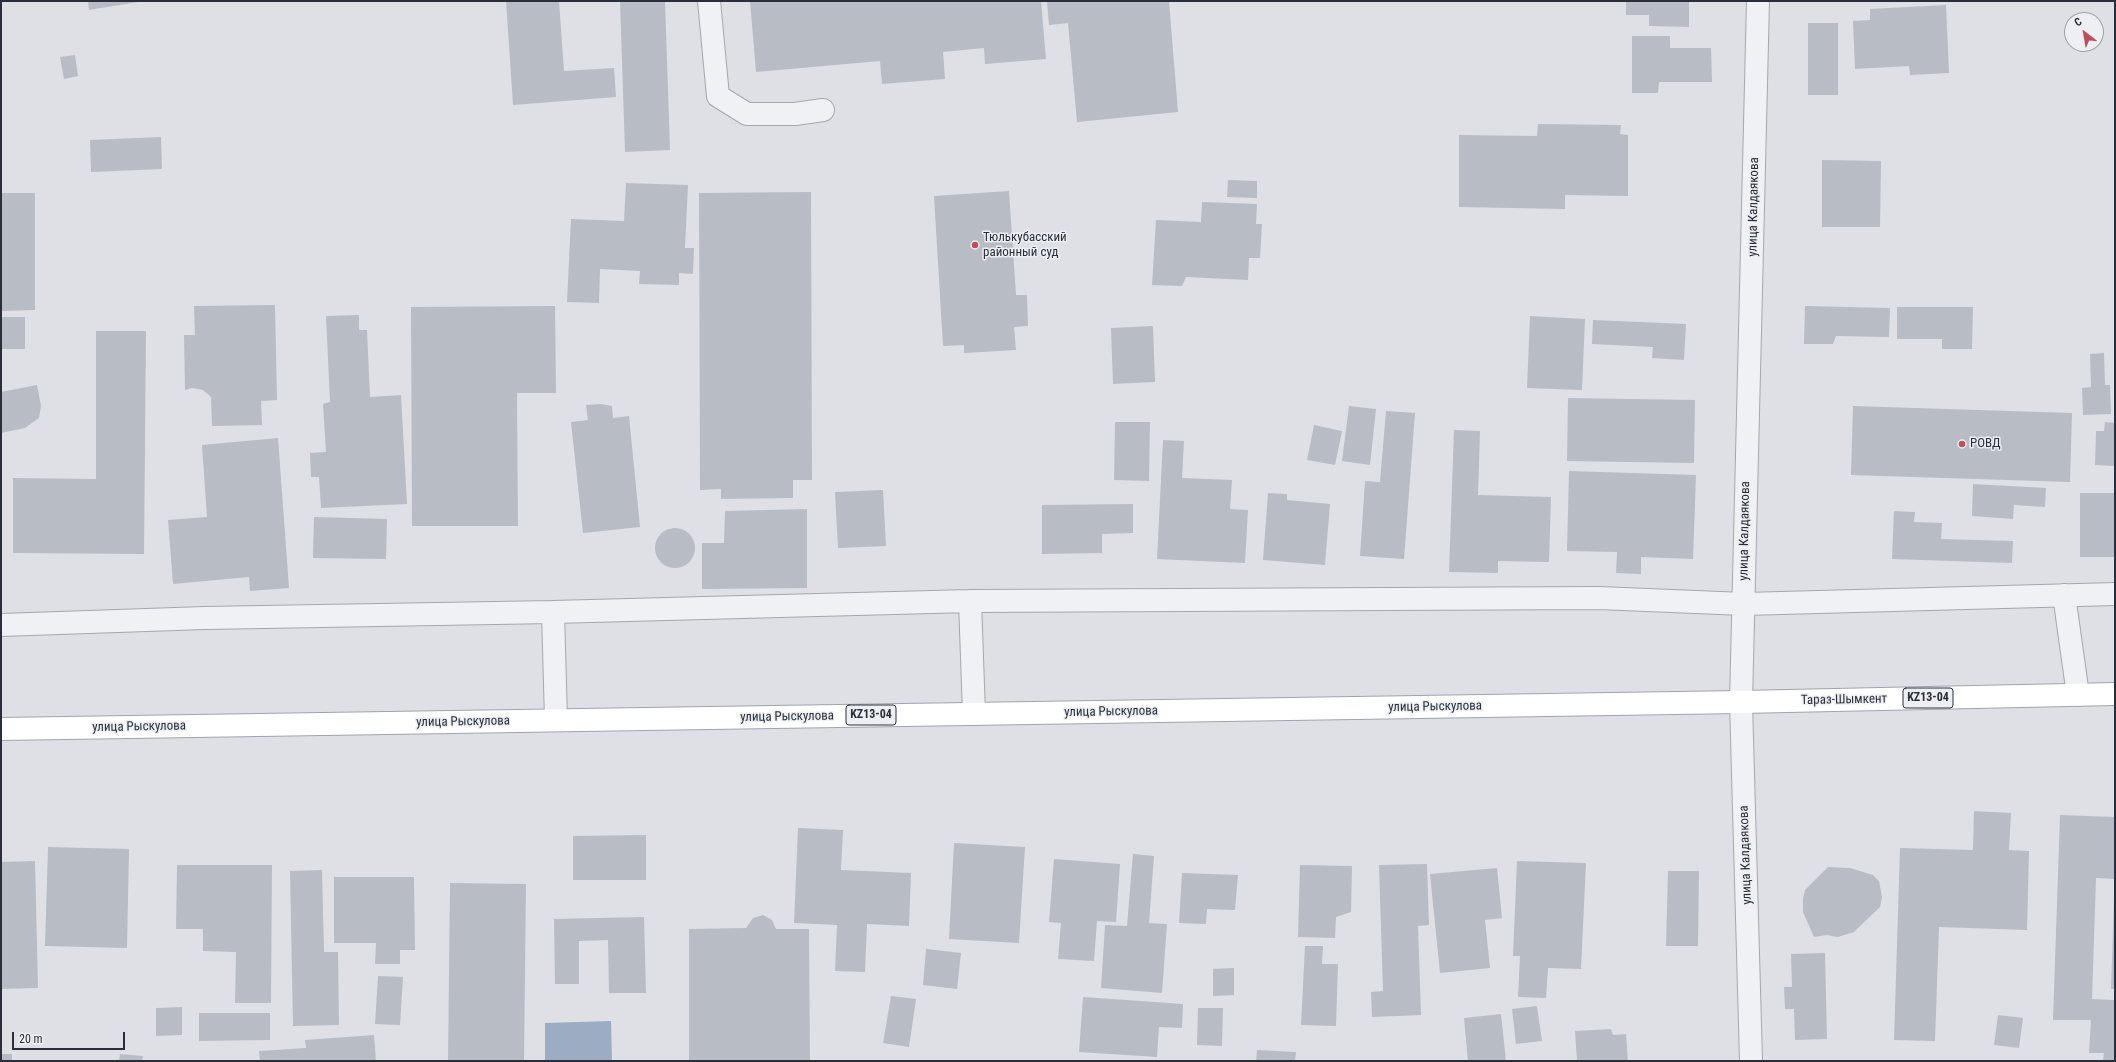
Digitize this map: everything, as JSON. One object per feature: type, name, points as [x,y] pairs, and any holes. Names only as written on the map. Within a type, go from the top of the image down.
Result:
[{"type":"main road","name":"Тараз-Шымкент","points":[[1741,702],[2115,694]]},
{"type":"main road","name":"улица Рыскулова","points":[[1,729],[1741,702]]},
{"type":"street","points":[[709,1],[718,96],[747,114],[795,114],[823,110]]},
{"type":"street","name":"улица Калдаякова","points":[[1751,1061],[1741,702],[1758,1]]},
{"type":"street","points":[[1,625],[205,618],[553,612],[970,601],[1599,598],[1744,604],[2115,594]]},
{"type":"street","points":[[2064,595],[2078,695]]},
{"type":"street","points":[[970,601],[974,714]]},
{"type":"street","points":[[553,612],[556,720]]},
{"type":"water","points":[[611,1021],[612,1061],[545,1061],[545,1023]]},
{"type":"building","points":[[88,1],[138,1],[138,2],[89,10]]},
{"type":"building","points":[[506,1],[559,1],[564,71],[614,68],[616,97],[513,105]]},
{"type":"building","points":[[620,1],[665,1],[670,150],[625,152]]},
{"type":"building","points":[[750,1],[1041,1],[1046,59],[985,64],[984,48],[943,52],[945,79],[882,84],[880,61],[756,72]]},
{"type":"building","points":[[1047,1],[1169,1],[1178,112],[1077,122],[1068,23],[1049,25]]},
{"type":"building","points":[[1626,1],[1689,1],[1689,27],[1649,26],[1649,15],[1626,15]]},
{"type":"building","points":[[1946,5],[1949,73],[1910,75],[1909,66],[1855,69],[1853,21],[1870,20],[1870,9]]},
{"type":"building","points":[[1808,23],[1838,23],[1838,95],[1808,95]]},
{"type":"building","points":[[1632,36],[1670,36],[1670,48],[1711,48],[1712,82],[1659,82],[1658,93],[1632,93]]},
{"type":"building","points":[[75,55],[78,76],[64,79],[60,57]]},
{"type":"building","points":[[1538,124],[1621,125],[1620,134],[1628,135],[1628,196],[1565,195],[1565,209],[1459,207],[1459,135],[1537,136]]},
{"type":"building","points":[[161,137],[162,169],[91,172],[90,140]]},
{"type":"building","points":[[1822,160],[1881,161],[1880,227],[1822,227]]},
{"type":"building","points":[[1228,180],[1257,181],[1257,198],[1227,197]]},
{"type":"building","points":[[626,183],[688,185],[685,248],[694,248],[693,274],[679,273],[679,285],[639,284],[640,271],[600,269],[599,303],[567,302],[571,219],[624,221]]},
{"type":"building","name":"Тюлькубасский районный суд","points":[[1009,191],[1016,295],[1027,295],[1028,326],[1014,327],[1016,350],[964,353],[964,345],[943,346],[934,196]]},
{"type":"building","points":[[811,192],[812,480],[793,480],[793,498],[721,499],[721,489],[700,490],[699,193]]},
{"type":"building","points":[[1,193],[35,193],[35,310],[1,311]]},
{"type":"building","points":[[1202,202],[1257,204],[1256,224],[1262,224],[1260,258],[1249,258],[1248,280],[1186,277],[1182,286],[1152,285],[1156,220],[1201,222]]},
{"type":"building","points":[[275,305],[277,400],[261,401],[262,425],[212,426],[211,397],[203,390],[192,388],[185,390],[184,335],[195,335],[194,306]]},
{"type":"building","points":[[555,306],[556,393],[517,393],[518,526],[412,526],[411,307]]},
{"type":"building","points":[[1805,306],[1890,308],[1889,337],[1836,336],[1833,344],[1804,344]]},
{"type":"building","points":[[1897,307],[1973,307],[1972,349],[1942,349],[1942,339],[1897,339]]},
{"type":"building","points":[[359,315],[359,330],[367,330],[370,397],[401,395],[407,504],[321,508],[319,477],[311,477],[310,453],[326,452],[323,404],[330,402],[326,316]]},
{"type":"building","points":[[1530,316],[1585,319],[1582,390],[1527,388]]},
{"type":"building","points":[[1,317],[25,317],[25,349],[1,349]]},
{"type":"building","points":[[1593,320],[1686,324],[1684,360],[1652,358],[1653,347],[1592,344]]},
{"type":"building","points":[[1153,326],[1155,382],[1113,384],[1111,328]]},
{"type":"building","points":[[96,331],[146,331],[144,554],[13,553],[13,478],[96,479]]},
{"type":"building","points":[[2104,353],[2105,385],[2110,385],[2111,414],[2083,415],[2082,388],[2091,387],[2090,354]]},
{"type":"building","points":[[37,385],[41,406],[39,418],[25,428],[1,433],[1,392]]},
{"type":"building","points":[[1568,398],[1695,400],[1694,463],[1567,461]]},
{"type":"building","points":[[601,404],[612,406],[613,418],[629,416],[640,527],[583,533],[571,422],[588,420],[586,405]]},
{"type":"building","points":[[1349,406],[1376,409],[1370,465],[1342,461]]},
{"type":"building","name":"РОВД","points":[[1853,406],[2072,413],[2070,482],[1851,475]]},
{"type":"building","points":[[1386,411],[1415,413],[1404,559],[1360,556],[1365,481],[1380,482]]},
{"type":"building","points":[[1115,422],[1150,422],[1149,481],[1114,480]]},
{"type":"building","points":[[2105,422],[2115,423],[2115,466],[2095,465],[2096,431],[2104,431]]},
{"type":"building","points":[[1314,425],[1342,431],[1335,465],[1307,460]]},
{"type":"building","points":[[1454,430],[1480,431],[1478,495],[1551,497],[1549,562],[1498,561],[1498,573],[1449,572]]},
{"type":"building","points":[[278,438],[289,588],[250,591],[249,577],[173,584],[168,520],[207,517],[202,445]]},
{"type":"building","points":[[1163,440],[1184,441],[1182,478],[1232,480],[1230,509],[1248,510],[1245,563],[1157,559]]},
{"type":"building","points":[[1569,471],[1696,475],[1693,559],[1641,557],[1641,574],[1616,573],[1617,552],[1567,551]]},
{"type":"building","points":[[1973,484],[2046,488],[2045,507],[2014,505],[2013,519],[1972,516]]},
{"type":"building","points":[[883,490],[886,546],[838,548],[835,492]]},
{"type":"building","points":[[1268,493],[1287,494],[1287,500],[1330,504],[1325,565],[1263,560]]},
{"type":"building","points":[[2080,493],[2115,493],[2115,557],[2080,557]]},
{"type":"building","points":[[1133,504],[1133,533],[1102,534],[1102,553],[1042,554],[1042,505]]},
{"type":"building","points":[[807,509],[807,588],[702,589],[702,543],[724,543],[725,511]]},
{"type":"building","points":[[1894,511],[1915,512],[1914,522],[1942,523],[1941,539],[2013,541],[2012,563],[1892,559]]},
{"type":"building","points":[[314,517],[387,519],[386,559],[313,558]]},
{"type":"building","points":[[679,528],[686,531],[692,537],[695,548],[694,556],[686,565],[679,568],[671,568],[664,565],[656,556],[655,544],[658,537],[667,529]]},
{"type":"building","points":[[1974,811],[2011,813],[2009,850],[2029,851],[2027,930],[1939,927],[1935,1041],[1894,1040],[1900,848],[1973,850]]},
{"type":"building","points":[[2060,815],[2115,817],[2115,879],[2096,878],[2092,999],[2115,1000],[2115,1061],[2103,1061],[2104,1053],[2089,1053],[2091,1020],[2053,1020]]},
{"type":"building","points":[[798,828],[843,830],[841,870],[911,873],[909,926],[867,924],[865,972],[835,971],[837,925],[794,923]]},
{"type":"building","points":[[646,835],[646,880],[573,880],[573,836]]},
{"type":"building","points":[[954,843],[1025,847],[1019,943],[949,939]]},
{"type":"building","points":[[48,847],[129,849],[127,948],[45,946]]},
{"type":"building","points":[[1133,854],[1154,856],[1149,923],[1167,924],[1162,993],[1101,988],[1105,925],[1127,926]]},
{"type":"building","points":[[1054,859],[1120,864],[1116,922],[1097,921],[1094,961],[1058,959],[1061,923],[1049,922]]},
{"type":"building","points":[[35,861],[38,988],[1,989],[1,862]]},
{"type":"building","points":[[1517,861],[1586,863],[1581,969],[1548,968],[1546,998],[1518,997],[1520,956],[1513,956]]},
{"type":"building","points":[[1427,864],[1429,925],[1418,926],[1421,1015],[1372,1017],[1371,992],[1383,991],[1379,865]]},
{"type":"building","points":[[177,865],[272,865],[271,1003],[235,1003],[236,952],[203,951],[203,929],[176,929]]},
{"type":"building","points":[[1300,865],[1352,866],[1351,912],[1336,917],[1335,938],[1298,937]]},
{"type":"building","points":[[1828,867],[1850,868],[1873,875],[1879,881],[1882,897],[1880,907],[1854,932],[1838,937],[1827,935],[1814,937],[1803,912],[1803,899],[1805,890]]},
{"type":"building","points":[[1497,868],[1502,918],[1485,920],[1490,968],[1440,973],[1430,874]]},
{"type":"building","points":[[322,870],[324,952],[338,952],[339,1025],[293,1026],[290,871]]},
{"type":"building","points":[[1668,871],[1699,871],[1698,946],[1666,946]]},
{"type":"building","points":[[1182,873],[1238,875],[1235,910],[1207,909],[1206,924],[1179,923]]},
{"type":"building","points":[[334,877],[414,877],[415,950],[400,950],[400,964],[375,964],[376,943],[334,943]]},
{"type":"building","points":[[450,883],[526,884],[524,1061],[448,1061]]},
{"type":"building","points":[[2114,898],[2115,989],[2111,989]]},
{"type":"building","points":[[763,915],[772,920],[776,929],[809,929],[810,1061],[689,1061],[689,929],[746,928],[753,918]]},
{"type":"building","points":[[644,917],[646,993],[609,993],[608,940],[579,941],[579,984],[555,984],[554,919]]},
{"type":"building","points":[[1305,946],[1323,946],[1322,964],[1338,964],[1336,1026],[1301,1025]]},
{"type":"building","points":[[926,949],[961,953],[957,989],[923,985]]},
{"type":"building","points":[[1825,953],[1827,1039],[1795,1040],[1794,1009],[1785,1009],[1784,987],[1792,987],[1791,954]]},
{"type":"building","points":[[1234,968],[1234,995],[1213,996],[1213,969]]},
{"type":"building","points":[[378,976],[403,977],[400,1025],[375,1024]]},
{"type":"building","points":[[891,996],[916,999],[909,1047],[883,1043]]},
{"type":"building","points":[[1083,997],[1183,1004],[1182,1028],[1159,1027],[1157,1057],[1079,1052]]},
{"type":"building","points":[[1537,1006],[1542,1041],[1516,1044],[1512,1009]]},
{"type":"building","points":[[182,1007],[182,1035],[156,1036],[156,1008]]},
{"type":"building","points":[[1198,1008],[1223,1008],[1222,1046],[1197,1045]]},
{"type":"building","points":[[199,1013],[270,1013],[270,1040],[199,1041]]},
{"type":"building","points":[[1501,1014],[1506,1061],[1468,1061],[1464,1018]]},
{"type":"building","points":[[1998,1015],[2023,1018],[2019,1048],[1994,1045]]},
{"type":"building","points":[[1611,1029],[1613,1035],[1626,1034],[1628,1061],[1577,1061],[1575,1031]]},
{"type":"building","points":[[374,1035],[376,1061],[260,1061],[259,1051],[306,1048],[305,1040]]},
{"type":"building","points":[[1257,1050],[1296,1052],[1295,1061],[1256,1061]]},
{"type":"building","points":[[1,1054],[12,1054],[12,1061],[1,1061]]},
{"type":"building","points":[[120,1054],[143,1056],[142,1061],[119,1061]]},
{"type":"place","name":"Тюлькубасский районный суд","points":[[975,245]]},
{"type":"place","name":"РОВД","points":[[1962,444]]}]
